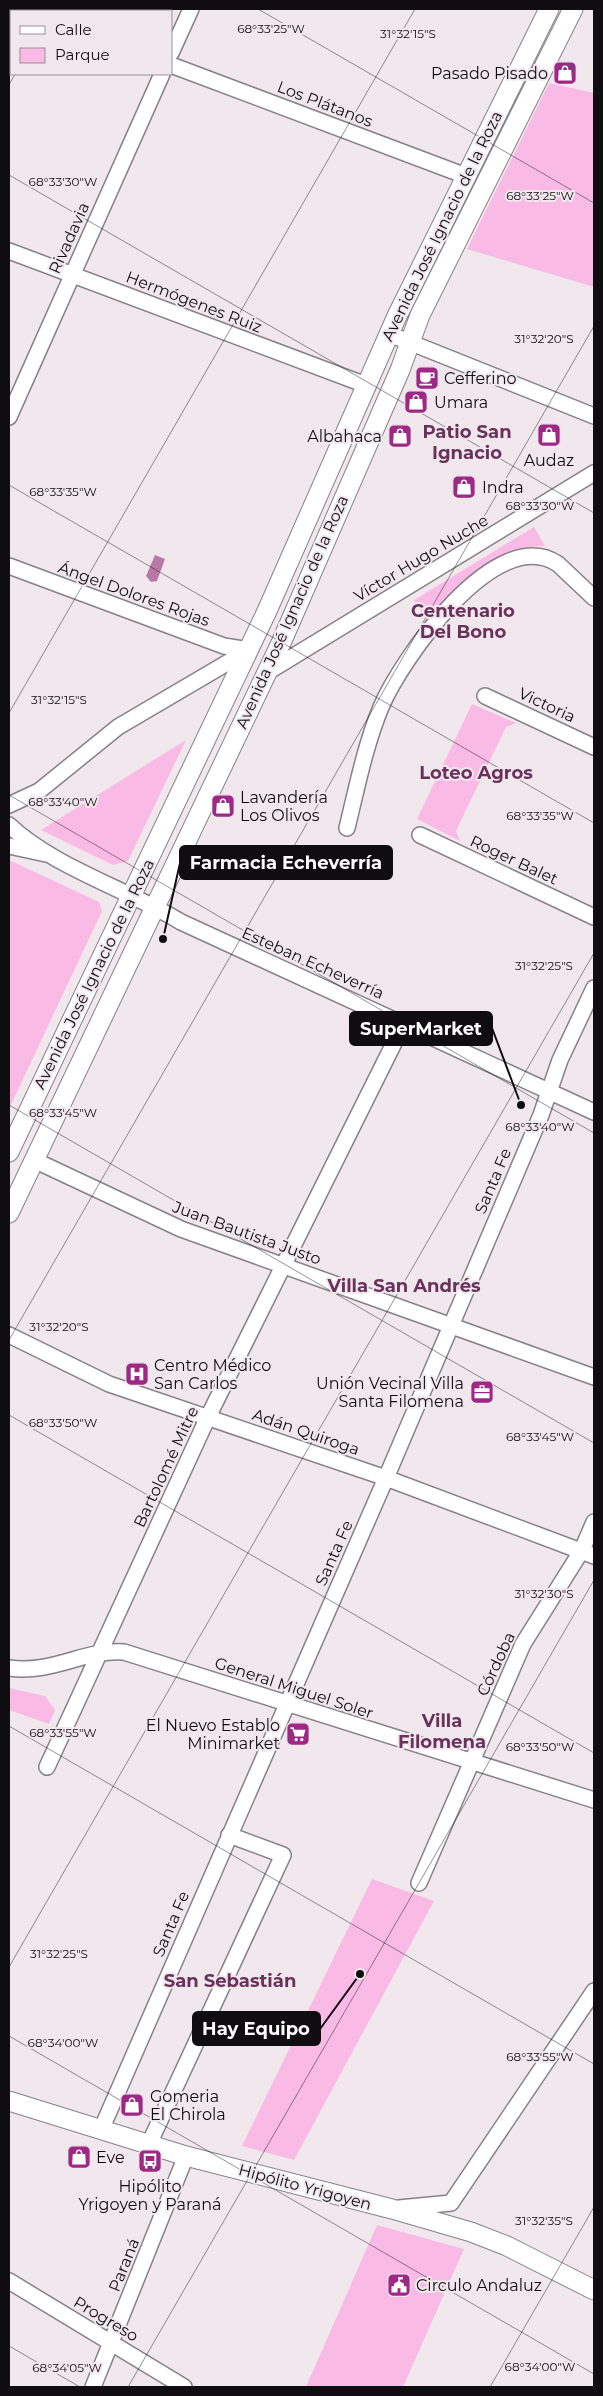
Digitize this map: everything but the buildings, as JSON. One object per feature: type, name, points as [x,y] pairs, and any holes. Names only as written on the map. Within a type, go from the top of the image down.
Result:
[{"type":"main road","name":"Avenida José Ignacio de la Roza","points":[[9,1152],[249,650],[389,334],[549,9]]},
{"type":"main road","name":"Avenida José Ignacio de la Roza","points":[[9,1213],[266,673],[410,343],[420,315],[573,9]]},
{"type":"main road","name":"Hipólito Yrigoyen","points":[[9,2101],[186,2156],[392,2209],[489,2239],[594,2290]]},
{"type":"street","points":[[172,50],[191,9]]},
{"type":"street","name":"Los Plátanos","points":[[172,65],[466,176]]},
{"type":"street","name":"Rivadavia","points":[[9,416],[162,75]]},
{"type":"street","name":"Hermógenes Ruiz","points":[[9,251],[366,385]]},
{"type":"street","points":[[389,334],[594,416]]},
{"type":"street","name":"Víctor Hugo Nuche","points":[[266,673],[594,474]]},
{"type":"street","points":[[347,828],[364,758],[388,693],[419,645],[461,595],[500,565],[513,560],[539,558],[552,560],[558,564],[594,598]]},
{"type":"street","name":"Ángel Dolores Rojas","points":[[9,566],[224,646],[249,650]]},
{"type":"street","points":[[9,805],[39,791],[118,727],[249,650]]},
{"type":"street","name":"Victoria","points":[[485,696],[594,747]]},
{"type":"street","name":"Esteban Echeverría","points":[[9,825],[46,854],[155,906],[181,922],[594,1112]]},
{"type":"street","name":"Roger Balet","points":[[420,835],[594,917]]},
{"type":"street","name":"Esteban Echeverría","points":[[9,846],[46,854]]},
{"type":"street","name":"Santa Fe","points":[[101,2130],[386,1478],[549,1091],[560,1060],[594,988]]},
{"type":"street","name":"Bartolomé Mitre","points":[[47,1767],[208,1417],[404,1023]]},
{"type":"street","name":"Juan Bautista Justo","points":[[34,1160],[181,1229],[594,1377]]},
{"type":"street","name":"Adán Quiroga","points":[[9,1335],[109,1384],[386,1478],[588,1553]]},
{"type":"street","name":"Córdoba","points":[[419,1883],[523,1644],[588,1553],[594,1522]]},
{"type":"street","name":"General Miguel Soler","points":[[9,1668],[40,1669],[114,1652],[135,1655],[594,1800]]},
{"type":"street","points":[[149,2144],[283,1855],[229,1835]]},
{"type":"street","points":[[392,2209],[451,2204],[594,1991]]},
{"type":"street","name":"Paraná","points":[[93,2387],[186,2156]]},
{"type":"street","name":"Progreso","points":[[9,2281],[184,2387]]},
{"type":"green space","points":[[549,83],[594,93],[594,287],[467,249]]},
{"type":"green space","points":[[534,527],[545,546],[528,547],[494,560],[464,581],[427,620],[414,600]]},
{"type":"green space","points":[[472,704],[516,723],[506,727],[456,831],[460,841],[417,819]]},
{"type":"green space","points":[[186,740],[128,861],[113,865],[41,830]]},
{"type":"green space","points":[[9,860],[99,902],[102,911],[9,1109]]},
{"type":"green space","points":[[9,1688],[45,1696],[55,1710],[49,1724],[9,1710]]},
{"type":"green space","points":[[372,1879],[434,1901],[294,2160],[242,2146]]},
{"type":"green space","name":"Circulo Andaluz","points":[[377,2225],[464,2249],[403,2387],[306,2387]]},
{"type":"shaded area","points":[[155,555],[165,559],[157,581],[151,582],[146,576]]},
{"type":"place","name":"Pasado Pisado","points":[[565,73]]},
{"type":"place","name":"Cefferino","points":[[427,378]]},
{"type":"place","name":"Umara","points":[[416,402]]},
{"type":"place","name":"Audaz","points":[[549,435]]},
{"type":"place","name":"Albahaca","points":[[400,436]]},
{"type":"place","name":"Indra","points":[[464,487]]},
{"type":"place","name":"Lavandería Los Olivos","points":[[223,806]]},
{"type":"place","name":"Farmacia Echeverría","points":[[163,939]]},
{"type":"place","name":"SuperMarket","points":[[521,1105]]},
{"type":"place","name":"Centro Médico San Carlos","points":[[137,1374]]},
{"type":"place","name":"Unión Vecinal Villa Santa Filomena","points":[[482,1392]]},
{"type":"place","name":"El Nuevo Establo Minimarket","points":[[298,1734]]},
{"type":"place","name":"Hay Equipo","points":[[360,1974]]},
{"type":"place","name":"Gomeria El Chirola","points":[[132,2105]]},
{"type":"place","name":"Eve","points":[[79,2157]]},
{"type":"place","name":"Hipólito Yrigoyen y Paraná","points":[[150,2161]]},
{"type":"place","name":"Circulo Andaluz","points":[[399,2285]]},
{"type":"district","name":"Patio San Ignacio","points":[[467,442]]},
{"type":"district","name":"Centenario Del Bono","points":[[463,621]]},
{"type":"district","name":"Loteo Agros","points":[[476,773]]},
{"type":"district","name":"Villa San Andrés","points":[[404,1286]]},
{"type":"district","name":"Villa Filomena","points":[[442,1731]]},
{"type":"district","name":"San Sebastián","points":[[230,1981]]}]
